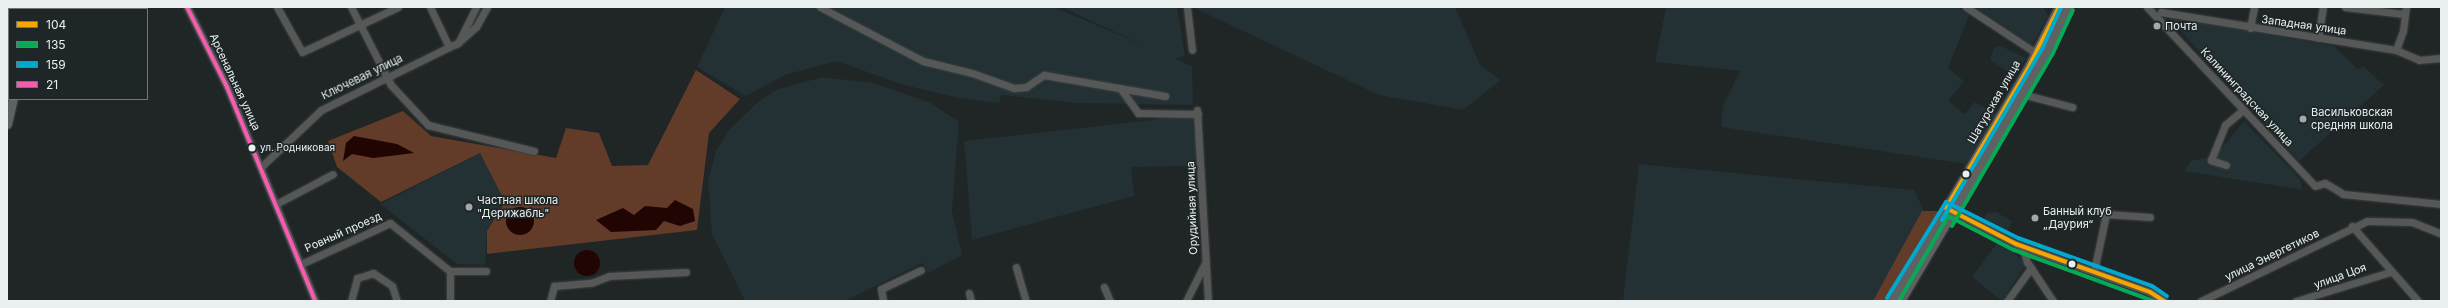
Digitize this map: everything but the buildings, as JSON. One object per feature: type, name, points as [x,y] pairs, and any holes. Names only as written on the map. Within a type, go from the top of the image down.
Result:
[{"type":"main road","name":"Шатурская улица","points":[[1950,210],[2036,53],[2059,7]]},
{"type":"main road","name":"Шатурская улица","points":[[1950,210],[2048,50],[2068,7]]},
{"type":"main road","points":[[2040,63],[2036,53],[2048,50]]},
{"type":"main road","points":[[7,124],[13,100]]},
{"type":"main road","points":[[1892,301],[1950,210]]},
{"type":"main road","points":[[1900,301],[1950,210]]},
{"type":"street","name":"Арсенальная улица","points":[[187,7],[228,87],[315,301]]},
{"type":"street","points":[[277,7],[302,52],[398,7]]},
{"type":"street","points":[[351,7],[359,26],[386,77],[402,100],[428,125],[534,151]]},
{"type":"street","points":[[430,7],[449,47]]},
{"type":"street","points":[[458,43],[476,7]]},
{"type":"street","name":"Ключевая улица","points":[[261,167],[308,119],[386,77],[458,43],[476,28],[487,7]]},
{"type":"street","points":[[820,7],[923,61],[972,73],[1014,88],[1026,87],[1044,75],[1164,96]]},
{"type":"street","points":[[1187,7],[1192,50]]},
{"type":"street","points":[[1966,7],[2036,53]]},
{"type":"street","name":"Калининградская улица","points":[[2147,7],[2315,186],[2325,182],[2343,194],[2441,204]]},
{"type":"street","points":[[2250,28],[2254,7]]},
{"type":"street","points":[[2318,38],[2323,7]]},
{"type":"street","points":[[2345,7],[2405,11],[2403,31],[2396,50]]},
{"type":"street","points":[[2158,19],[2162,10]]},
{"type":"street","name":"Западная улица","points":[[2162,10],[2250,28],[2396,50],[2419,60],[2441,58]]},
{"type":"street","name":"Орудийная улица","points":[[1120,88],[1138,113],[1198,112],[1205,263],[1186,301]]},
{"type":"street","points":[[2022,94],[2072,107]]},
{"type":"street","points":[[2226,165],[2211,160],[2225,125],[2243,110]]},
{"type":"street","points":[[276,204],[333,174]]},
{"type":"street","points":[[1950,210],[2022,246],[2150,292],[2164,301]]},
{"type":"street","points":[[2094,271],[2106,214],[2150,217]]},
{"type":"street","name":"улица Энергетиков","points":[[2201,301],[2352,226],[2367,221],[2412,222],[2441,234]]},
{"type":"street","name":"Ровный проезд","points":[[301,264],[385,225],[395,224],[450,271]]},
{"type":"street","points":[[2352,226],[2390,272],[2418,301]]},
{"type":"street","points":[[2022,246],[2031,268],[2053,301]]},
{"type":"street","points":[[1205,263],[1208,301]]},
{"type":"street","points":[[1016,268],[1026,301]]},
{"type":"street","points":[[2007,301],[2031,268]]},
{"type":"street","points":[[883,301],[881,290],[921,270]]},
{"type":"street","points":[[450,301],[450,271],[486,271]]},
{"type":"street","points":[[550,301],[551,289],[558,285],[592,283],[609,276],[686,272]]},
{"type":"street","name":"улица Цоя","points":[[2296,301],[2390,272]]},
{"type":"street","points":[[351,301],[357,278],[374,273],[392,286],[397,301]]},
{"type":"street","points":[[1104,287],[1110,301]]},
{"type":"shaded area","points":[[7,7],[25,7],[8,8],[7,77]]},
{"type":"shaded area","points":[[725,7],[1054,7],[1192,66],[1193,105],[1075,103],[1001,95],[999,103],[958,98],[904,85],[836,61],[785,75],[746,96],[697,67]]},
{"type":"shaded area","points":[[1061,7],[1177,7],[1185,56],[1173,59]]},
{"type":"shaded area","points":[[1192,7],[1455,7],[1480,65],[1501,80],[1463,110],[1379,95]]},
{"type":"shaded area","points":[[1666,7],[1958,7],[1969,15],[1948,68],[1964,81],[1948,101],[1965,114],[1975,102],[1997,114],[1966,164],[1721,127],[1723,106],[1740,71],[1655,62]]},
{"type":"shaded area","points":[[1975,7],[2043,7],[2048,16],[2032,45]]},
{"type":"shaded area","name":"Васильковская средняя школа","points":[[2167,16],[2334,46],[2358,69],[2363,66],[2384,85],[2299,161]]},
{"type":"shaded area","points":[[2001,46],[2026,58],[2015,76],[1990,60],[1994,48]]},
{"type":"shaded area","points":[[696,70],[740,99],[709,133],[697,230],[487,254],[487,231],[505,202],[480,153],[381,202],[337,167],[328,141],[403,111],[431,136],[556,158],[566,128],[599,133],[612,166],[648,165]]},
{"type":"shaded area","points":[[823,77],[874,83],[931,103],[959,122],[952,211],[962,255],[928,273],[922,263],[845,301],[745,301],[712,234],[708,181],[716,151],[729,130],[759,101],[778,89]]},
{"type":"shaded area","points":[[1196,115],[1200,166],[1131,167],[1134,196],[972,240],[964,141]]},
{"type":"shaded area","points":[[2244,121],[2300,179],[2303,190],[2184,171],[2191,161],[2216,155]]},
{"type":"shaded area","points":[[354,136],[397,144],[414,153],[373,158],[352,154],[343,161],[346,143]]},
{"type":"shaded area","name":"Частная школа \"Дерижабль\"","points":[[480,153],[505,202],[487,231],[485,265],[457,264],[380,204]]},
{"type":"shaded area","points":[[1639,164],[1914,190],[1927,217],[1878,301],[1623,301]]},
{"type":"shaded area","points":[[675,200],[693,209],[695,221],[680,226],[664,221],[656,230],[611,232],[596,220],[623,208],[634,215],[645,206],[667,208]]},
{"type":"shaded area","points":[[520,207],[526,208],[530,211],[533,215],[533,227],[530,231],[526,234],[520,235],[514,234],[510,231],[507,227],[506,221],[507,215],[510,211],[514,208]]},
{"type":"shaded area","points":[[1922,211],[1939,211],[1886,301],[1873,301]]},
{"type":"shaded area","points":[[1996,212],[2012,221],[2006,236],[1982,223],[1987,213]]},
{"type":"shaded area","points":[[2000,239],[2026,264],[2002,301],[1972,277]]},
{"type":"shaded area","points":[[587,250],[596,254],[600,263],[596,272],[587,276],[578,272],[574,263],[578,254]]},
{"type":"shaded area","points":[[2100,267],[2152,284],[2159,291],[2099,269]]},
{"type":"transit line","name":"21","points":[[187,7],[227,87],[315,301]]},
{"type":"transit line","name":"104","points":[[2059,7],[2027,70],[1946,208],[2016,244],[2150,292],[2164,301]]},
{"type":"transit line","name":"159","points":[[1942,220],[2043,47],[2061,7]]},
{"type":"transit line","name":"135","points":[[1952,226],[2053,53],[2073,10]]},
{"type":"transit line","name":"159","points":[[1887,298],[1946,202],[2018,238],[2152,286],[2167,296]]},
{"type":"transit line","name":"135","points":[[1899,301],[1948,216],[2014,250],[2153,301]]},
{"type":"place","name":"Почта","points":[[2157,26]]},
{"type":"place","name":"Васильковская средняя школа","points":[[2303,119]]},
{"type":"place","name":"ул. Родниковая","points":[[252,148]]},
{"type":"place","name":"Частная школа \"Дерижабль\"","points":[[469,207]]},
{"type":"place","name":"Банный клуб „Даурия“","points":[[2035,218]]}]
